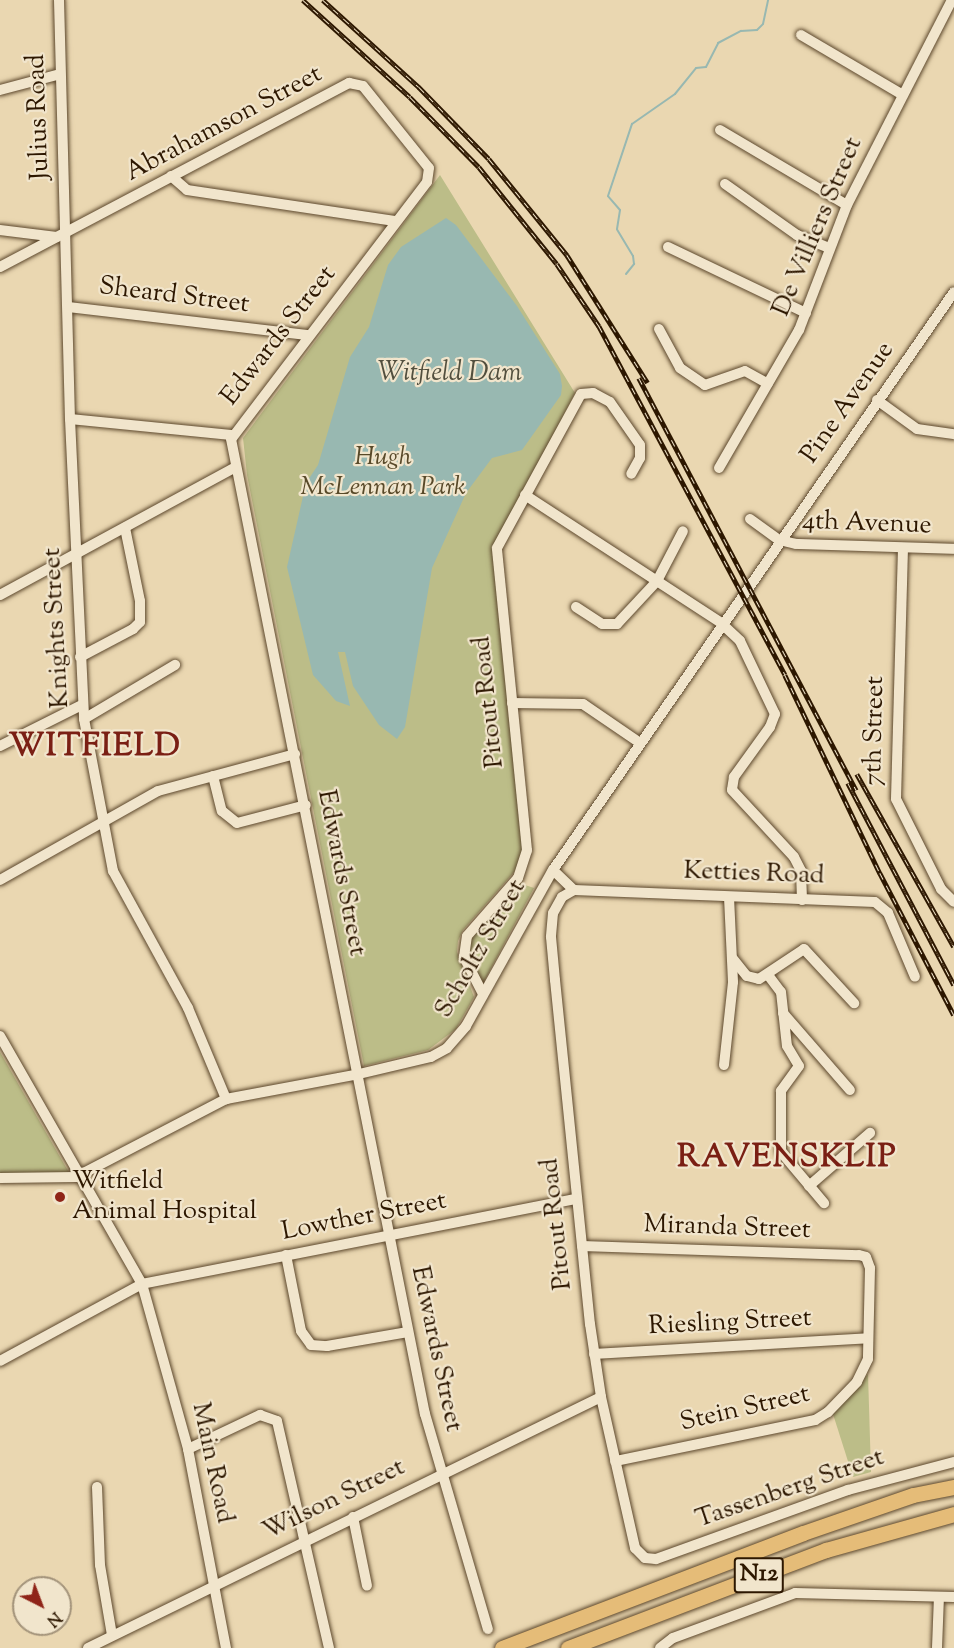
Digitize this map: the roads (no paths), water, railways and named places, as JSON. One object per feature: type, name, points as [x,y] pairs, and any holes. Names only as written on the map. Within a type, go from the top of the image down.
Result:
[{"type":"highway","name":"N12","points":[[502,1648],[814,1529],[913,1495],[954,1487]]},
{"type":"highway","name":"N12","points":[[568,1648],[826,1550],[954,1514]]},
{"type":"street","name":"Julius Road","points":[[58,0],[61,236]]},
{"type":"street","name":"De Villiers Street","points":[[719,468],[806,313],[847,205],[952,0]]},
{"type":"street","points":[[801,35],[903,95]]},
{"type":"street","points":[[0,90],[60,74]]},
{"type":"street","name":"Abrahamson Street","points":[[0,267],[171,176],[356,82],[425,161],[430,174],[427,182]]},
{"type":"street","points":[[720,130],[847,205]]},
{"type":"street","points":[[171,176],[187,190],[395,220]]},
{"type":"street","name":"Edwards Street","points":[[427,182],[395,220],[231,435],[306,805],[424,1414],[488,1629]]},
{"type":"street","points":[[725,184],[797,235],[830,248]]},
{"type":"street","points":[[0,230],[61,236]]},
{"type":"street","name":"Knights Street","points":[[61,236],[69,307],[70,419],[84,719],[117,879],[188,1008],[226,1099]]},
{"type":"street","points":[[668,247],[806,313]]},
{"type":"street","name":"Pine Avenue","points":[[779,540],[954,292]]},
{"type":"street","name":"Sheard Street","points":[[69,307],[308,335]]},
{"type":"street","points":[[659,329],[680,368],[705,385],[745,371],[768,384]]},
{"type":"street","name":"Pitout Road","points":[[483,994],[464,957],[467,936],[518,878],[527,850],[496,551],[576,399],[593,393],[618,412],[641,451],[631,474]]},
{"type":"street","points":[[877,400],[917,429],[954,434]]},
{"type":"street","points":[[70,419],[231,435]]},
{"type":"street","points":[[0,595],[236,467]]},
{"type":"street","points":[[525,495],[721,623],[744,647],[775,714],[770,727],[734,777],[733,794],[794,857],[801,871],[802,900]]},
{"type":"street","name":"4th Avenue","points":[[750,519],[779,540],[796,544],[954,549]]},
{"type":"street","points":[[80,657],[140,622],[140,601],[125,528]]},
{"type":"street","points":[[576,607],[611,626],[657,581],[683,531]]},
{"type":"street","name":"Scholtz Street","points":[[0,1178],[79,1176],[226,1099],[358,1074],[443,1051],[465,1028],[553,870],[779,540]]},
{"type":"street","name":"7th Street","points":[[903,548],[896,799],[941,889],[953,901]]},
{"type":"street","points":[[84,719],[176,665]]},
{"type":"street","points":[[512,703],[583,704],[640,743]]},
{"type":"street","points":[[0,746],[82,705]]},
{"type":"street","points":[[0,880],[158,792],[295,754]]},
{"type":"street","points":[[213,776],[222,811],[237,823],[306,805]]},
{"type":"street","points":[[553,870],[574,890]]},
{"type":"street","name":"Pitout Road","points":[[574,890],[557,905],[551,937],[577,1198],[594,1354],[601,1396],[632,1542],[643,1556]]},
{"type":"street","name":"Ketties Road","points":[[574,890],[729,898],[870,901],[882,905],[915,977]]},
{"type":"street","points":[[724,1065],[733,959],[729,898]]},
{"type":"street","points":[[733,959],[752,979],[768,975],[804,949],[854,1003]]},
{"type":"street","points":[[768,975],[780,989],[789,1052],[799,1066],[781,1091],[780,1147],[824,1203]]},
{"type":"street","points":[[783,1013],[850,1090]]},
{"type":"street","name":"Main Road","points":[[0,1036],[141,1286],[189,1449],[226,1648]]},
{"type":"street","name":"Main Road","points":[[0,1042],[79,1176]]},
{"type":"street","points":[[809,1186],[870,1133]]},
{"type":"street","name":"Lowther Street","points":[[0,1361],[141,1286],[388,1234],[577,1198]]},
{"type":"street","name":"Miranda Street","points":[[582,1246],[859,1255],[868,1261]]},
{"type":"street","points":[[286,1255],[301,1332],[311,1345],[327,1346],[408,1332]]},
{"type":"street","name":"Stein Street","points":[[615,1461],[818,1419],[862,1376],[868,1338],[868,1261]]},
{"type":"street","name":"Riesling Street","points":[[594,1354],[868,1338]]},
{"type":"street","name":"Wilson Street","points":[[88,1648],[305,1539],[601,1396]]},
{"type":"street","points":[[189,1449],[250,1419],[267,1415],[274,1418],[305,1539],[329,1648]]},
{"type":"street","name":"Tassenberg Street","points":[[643,1556],[656,1559],[848,1490],[954,1462]]},
{"type":"street","points":[[97,1487],[100,1565],[112,1635]]},
{"type":"street","points":[[353,1517],[367,1587]]},
{"type":"street","points":[[660,1647],[673,1638],[789,1594],[954,1597]]},
{"type":"street","points":[[937,1648],[939,1597]]},
{"type":"water","name":"Witfield Dam","points":[[446,218],[456,225],[517,306],[560,374],[562,386],[561,395],[522,450],[492,458],[466,493],[432,568],[405,727],[397,739],[379,725],[353,686],[345,652],[338,652],[350,706],[336,701],[313,675],[287,567],[306,483],[318,465],[350,357],[369,327],[388,265],[401,247]]},
{"type":"waterway","points":[[626,274],[634,264],[633,256],[617,229],[620,210],[608,196],[632,124],[675,94],[696,68],[706,67],[718,43],[741,31],[757,30],[763,24],[768,0]]},
{"type":"railway","points":[[303,0],[410,97],[479,167],[557,264],[599,326],[785,675],[880,873],[954,1015]]},
{"type":"railway","points":[[323,0],[419,87],[489,159],[567,255],[648,383]]},
{"type":"railway","points":[[639,378],[856,790]]},
{"type":"railway","points":[[857,774],[954,947]]},
{"type":"railway","points":[[848,783],[954,985]]},
{"type":"place","name":"Witfield Animal Hospital","points":[[60,1197]]},
{"type":"district","name":"WITFIELD","points":[[95,747]]},
{"type":"district","name":"RAVENSKLIP","points":[[787,1158]]},
{"type":"park label","name":"Hugh McLennan Park","points":[[383,472]]}]
